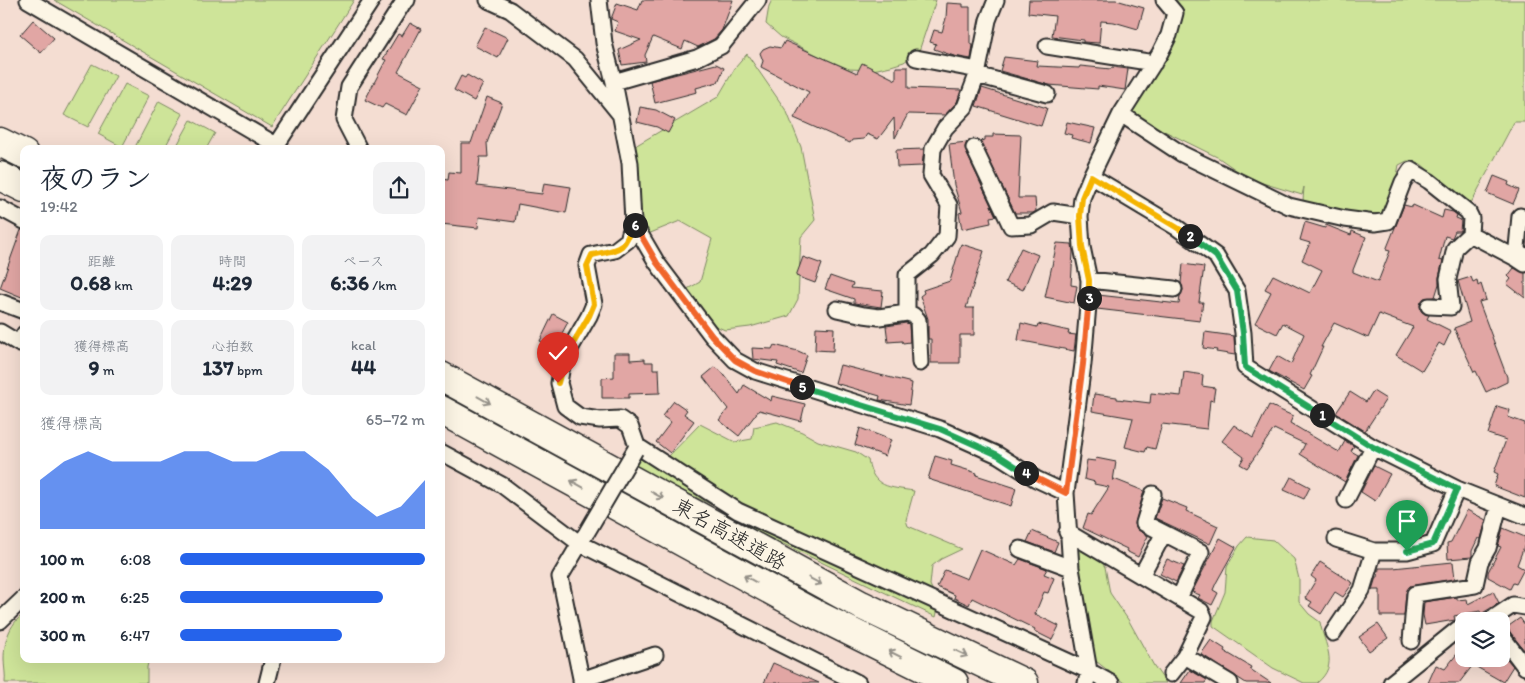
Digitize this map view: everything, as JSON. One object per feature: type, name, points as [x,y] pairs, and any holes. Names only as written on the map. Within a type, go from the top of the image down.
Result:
[{"type":"highway","points":[[0,142],[20,152]]},
{"type":"highway","points":[[0,176],[20,186]]},
{"type":"highway","name":"東名高速道路","points":[[445,378],[861,605],[1024,683]]},
{"type":"highway","name":"東名高速道路","points":[[445,412],[809,611],[954,683]]},
{"type":"street","points":[[28,0],[272,145]]},
{"type":"street","points":[[276,145],[372,0]]},
{"type":"street","points":[[357,145],[344,120],[349,87],[403,2],[407,0]]},
{"type":"street","points":[[488,0],[510,10],[575,60],[620,115]]},
{"type":"street","points":[[599,0],[604,43],[614,82],[630,163],[633,222],[628,240],[615,250],[592,255],[587,266],[594,304],[562,366],[558,383],[565,406],[580,417],[600,420],[620,419],[630,426],[636,448],[738,511],[1088,678],[1111,683]]},
{"type":"street","points":[[614,82],[697,58],[721,46],[758,0]]},
{"type":"street","points":[[907,313],[907,274],[932,255],[947,236],[949,205],[931,175],[932,149],[945,128],[965,107],[977,73],[988,20],[996,0]]},
{"type":"street","points":[[1088,678],[1071,568],[1067,532],[1066,493],[1083,364],[1089,280],[1082,247],[1080,216],[1082,198],[1121,114],[1154,63],[1169,35],[1175,14],[1164,0]]},
{"type":"street","points":[[1047,46],[1154,63]]},
{"type":"street","points":[[916,58],[977,73],[1047,94]]},
{"type":"street","points":[[1121,114],[1182,154],[1289,206],[1344,219],[1375,223],[1388,221],[1403,182],[1411,170],[1429,181],[1468,212],[1471,218],[1470,234],[1455,248],[1448,278],[1451,307],[1429,306]]},
{"type":"street","points":[[974,148],[1011,226],[1031,225],[1053,212],[1080,216]]},
{"type":"street","points":[[1091,176],[1176,227],[1216,256],[1237,291],[1243,333],[1245,367],[1373,447],[1457,489],[1525,516]]},
{"type":"street","points":[[0,208],[20,219]]},
{"type":"street","points":[[1470,234],[1522,259],[1520,216]]},
{"type":"street","points":[[633,222],[657,263],[712,336],[735,360],[764,374],[940,429],[998,455],[1036,479],[1066,493]]},
{"type":"street","points":[[1089,280],[1174,289]]},
{"type":"street","points":[[0,302],[20,310]]},
{"type":"street","points":[[837,309],[864,316],[907,313],[913,315],[918,320],[920,363]]},
{"type":"street","points":[[0,332],[20,344]]},
{"type":"street","points":[[1346,500],[1373,447]]},
{"type":"street","points":[[636,448],[560,577],[582,682],[655,655]]},
{"type":"street","points":[[445,454],[502,485],[583,537],[858,683]]},
{"type":"street","points":[[1336,539],[1374,550],[1407,551],[1433,544],[1457,489]]},
{"type":"street","points":[[1153,494],[1144,523],[1201,552],[1179,598]]},
{"type":"street","points":[[1411,641],[1415,594],[1475,585],[1480,562],[1488,548],[1499,506]]},
{"type":"street","points":[[1067,532],[1201,611],[1204,617],[1185,656],[1171,674]]},
{"type":"street","points":[[1141,576],[1164,533]]},
{"type":"street","points":[[1020,549],[1071,568]]},
{"type":"street","points":[[1333,633],[1362,590],[1374,550]]},
{"type":"street","points":[[0,621],[20,602]]},
{"type":"street","points":[[1503,612],[1513,605],[1525,607]]},
{"type":"street","points":[[1391,683],[1455,631]]},
{"type":"street","points":[[1510,647],[1525,668]]},
{"type":"street","points":[[1185,656],[1230,683]]},
{"type":"street","points":[[267,683],[272,663]]},
{"type":"green space","points":[[54,0],[354,0],[272,127]]},
{"type":"green space","points":[[772,0],[936,0],[919,51],[904,62],[873,70],[849,69],[781,37],[766,24]]},
{"type":"green space","points":[[1161,0],[1525,0],[1525,122],[1514,122],[1470,205],[1421,164],[1407,161],[1399,165],[1388,221],[1345,219],[1303,200],[1304,187],[1302,195],[1249,179],[1219,158],[1128,113],[1162,52],[1165,6]]},
{"type":"green space","points":[[747,54],[787,112],[801,147],[815,220],[801,237],[798,299],[789,316],[750,327],[725,330],[692,316],[680,293],[700,282],[712,239],[680,221],[648,234],[632,214],[630,163],[635,146],[718,97],[735,68]]},
{"type":"green space","points":[[92,64],[116,76],[88,127],[64,115]]},
{"type":"green space","points":[[125,84],[149,96],[123,145],[118,145],[98,134]]},
{"type":"green space","points":[[159,101],[183,114],[166,145],[136,145]]},
{"type":"green space","points":[[191,120],[215,133],[208,145],[177,145]]},
{"type":"green space","points":[[777,422],[818,441],[856,452],[868,460],[870,469],[878,481],[890,487],[914,491],[906,520],[908,526],[962,549],[941,559],[932,566],[930,585],[939,604],[936,617],[758,532],[712,505],[673,486],[637,472],[635,463],[640,453],[666,459],[700,424],[735,442],[752,439],[754,427]]},
{"type":"green space","points":[[1247,537],[1273,540],[1294,559],[1299,579],[1299,602],[1309,614],[1320,622],[1329,654],[1328,669],[1317,683],[1304,683],[1273,668],[1213,626],[1213,621],[1225,592],[1227,567],[1239,546]]},
{"type":"green space","points":[[1079,545],[1095,552],[1105,567],[1110,593],[1166,683],[1124,683],[1092,658],[1076,563]]},
{"type":"green space","points":[[19,618],[20,663],[148,663],[147,683],[5,683],[4,659],[6,640],[11,628]]},
{"type":"building","points":[[642,0],[733,0],[722,30],[714,39],[698,47],[685,41],[682,49],[653,37],[645,55],[646,62],[622,65],[619,50],[641,40],[615,31],[618,22],[611,19],[617,3],[638,10]]},
{"type":"building","points":[[1029,0],[1116,0],[1144,8],[1138,29],[1114,22],[1101,21],[1099,43],[1083,42],[1083,40],[1052,36],[1055,16],[1028,13]]},
{"type":"building","points":[[947,3],[963,4],[963,7],[970,7],[970,44],[973,45],[971,59],[954,56],[934,49],[936,44],[930,42],[934,30],[942,32],[946,18]]},
{"type":"building","points":[[33,20],[54,38],[41,53],[20,35]]},
{"type":"building","points":[[410,23],[421,29],[398,72],[423,85],[407,115],[385,104],[382,108],[365,100],[386,60],[383,59],[398,34],[402,36]]},
{"type":"building","points":[[485,27],[508,38],[498,58],[475,46]]},
{"type":"building","points":[[785,41],[857,73],[862,63],[896,80],[896,67],[908,67],[908,88],[961,90],[957,102],[945,115],[908,114],[895,138],[894,118],[878,139],[867,134],[864,139],[852,140],[850,143],[794,118],[809,92],[761,67],[763,61],[760,53],[763,49],[770,46],[781,48]]},
{"type":"building","points":[[1004,57],[1038,61],[1037,66],[1128,69],[1125,90],[1098,86],[1098,89],[1049,85],[1000,71]]},
{"type":"building","points":[[716,64],[724,68],[718,82],[696,88],[697,92],[655,103],[650,81]]},
{"type":"building","points":[[467,75],[483,84],[474,101],[454,90],[461,76],[465,78]]},
{"type":"building","points":[[982,88],[1047,108],[1041,126],[976,106]]},
{"type":"building","points":[[487,97],[502,103],[487,143],[488,157],[480,157],[477,186],[542,194],[544,183],[571,187],[566,213],[518,204],[515,222],[479,217],[478,228],[445,224],[445,180],[448,180],[449,172],[461,173],[461,143],[471,143]]},
{"type":"building","points":[[640,107],[656,110],[675,120],[668,133],[657,127],[637,122]]},
{"type":"building","points":[[1067,122],[1095,128],[1091,143],[1071,138],[1072,135],[1064,133]]},
{"type":"building","points":[[993,134],[1021,135],[1018,198],[1035,198],[1036,211],[1033,213],[1015,213],[980,141],[985,140],[985,137],[993,137]]},
{"type":"building","points":[[967,142],[966,152],[996,216],[990,217],[991,223],[962,229],[959,213],[962,212],[954,185],[949,144]]},
{"type":"building","points":[[924,149],[922,166],[897,167],[896,150]]},
{"type":"building","points":[[1494,176],[1509,182],[1508,185],[1519,190],[1513,204],[1487,193]]},
{"type":"building","points":[[1404,205],[1412,207],[1413,205],[1442,218],[1444,210],[1453,212],[1457,215],[1456,218],[1461,220],[1460,231],[1455,231],[1452,238],[1445,236],[1439,260],[1443,261],[1435,297],[1424,298],[1420,305],[1421,311],[1429,315],[1427,319],[1451,331],[1444,346],[1439,343],[1422,371],[1396,355],[1413,327],[1379,314],[1368,338],[1334,323],[1321,347],[1323,347],[1310,375],[1312,376],[1304,390],[1269,371],[1277,356],[1291,364],[1304,334],[1283,323],[1277,334],[1255,323],[1271,292],[1265,289],[1273,275],[1310,293],[1322,270],[1302,260],[1310,243],[1300,240],[1305,222],[1325,228],[1326,225],[1351,235],[1352,231],[1366,237],[1353,272],[1378,282],[1390,251],[1386,250]]},
{"type":"building","points":[[20,233],[20,296],[0,288]]},
{"type":"building","points":[[1057,243],[1072,244],[1071,285],[1077,286],[1074,303],[1045,297]]},
{"type":"building","points":[[961,244],[984,251],[966,308],[974,308],[974,335],[960,335],[960,363],[931,363],[931,339],[928,339],[928,319],[920,296],[924,293],[923,290],[950,281]]},
{"type":"building","points":[[1021,248],[1038,255],[1023,290],[1005,282]]},
{"type":"building","points":[[803,257],[822,264],[815,283],[796,276]]},
{"type":"building","points":[[1183,264],[1204,267],[1199,302],[1203,302],[1200,321],[1097,309],[1098,295],[1179,304],[1183,290],[1181,283]]},
{"type":"building","points":[[1514,268],[1525,273],[1525,298],[1507,284],[1511,279],[1508,276]]},
{"type":"building","points":[[830,276],[853,284],[851,288],[883,291],[881,307],[854,303],[854,299],[825,289]]},
{"type":"building","points":[[1471,277],[1473,282],[1477,280],[1478,286],[1481,284],[1486,300],[1479,302],[1507,377],[1507,382],[1486,392],[1476,371],[1474,372],[1454,328],[1470,322],[1458,281]]},
{"type":"building","points":[[553,314],[568,322],[554,348],[540,341]]},
{"type":"building","points":[[1021,323],[1037,327],[1038,324],[1069,331],[1068,334],[1076,335],[1074,351],[1018,340]]},
{"type":"building","points":[[909,324],[910,342],[888,342],[886,326]]},
{"type":"building","points":[[816,327],[834,328],[833,351],[815,350]]},
{"type":"building","points":[[1205,332],[1234,336],[1235,355],[1203,348]]},
{"type":"building","points":[[774,345],[807,355],[801,373],[777,365],[778,362],[753,359],[752,348],[772,349]]},
{"type":"building","points":[[614,353],[630,353],[630,360],[645,359],[645,362],[653,362],[653,369],[659,369],[660,393],[629,394],[629,398],[602,398],[602,378],[614,377]]},
{"type":"building","points":[[840,365],[912,383],[909,405],[879,400],[880,396],[835,383]]},
{"type":"building","points":[[715,367],[721,371],[739,394],[744,385],[771,401],[772,396],[805,404],[801,421],[759,410],[739,436],[719,420],[728,409],[703,377]]},
{"type":"building","points":[[1184,372],[1203,375],[1202,386],[1215,388],[1213,401],[1210,400],[1207,429],[1162,424],[1155,449],[1147,447],[1145,452],[1125,447],[1133,418],[1092,411],[1094,394],[1150,403],[1151,393],[1181,396]]},
{"type":"building","points":[[1373,391],[1386,399],[1365,431],[1336,413],[1350,392],[1366,402]]},
{"type":"building","points":[[674,401],[687,410],[684,414],[694,421],[670,453],[656,442],[671,422],[662,416]]},
{"type":"building","points":[[1269,405],[1293,416],[1290,423],[1339,452],[1345,441],[1354,446],[1351,451],[1358,455],[1345,482],[1300,454],[1305,444],[1274,429],[1247,468],[1240,464],[1244,457],[1222,441],[1234,425],[1253,438]]},
{"type":"building","points":[[1497,406],[1510,410],[1508,417],[1525,423],[1525,498],[1494,486],[1498,474],[1494,472],[1506,440],[1488,434]]},
{"type":"building","points":[[860,428],[891,440],[885,456],[855,445]]},
{"type":"building","points":[[935,456],[952,461],[951,465],[977,473],[976,475],[1016,488],[1011,506],[928,479]]},
{"type":"building","points":[[1096,458],[1116,462],[1113,481],[1114,479],[1144,491],[1135,524],[1137,529],[1148,536],[1138,557],[1126,551],[1127,549],[1083,528],[1088,514],[1091,515],[1109,487],[1094,484],[1095,482],[1084,479],[1087,460],[1095,461]]},
{"type":"building","points":[[1374,466],[1390,474],[1375,501],[1361,492]]},
{"type":"building","points":[[1291,477],[1310,487],[1304,499],[1284,490]]},
{"type":"building","points":[[1162,498],[1187,508],[1186,511],[1218,526],[1210,544],[1155,518]]},
{"type":"building","points":[[1467,510],[1486,520],[1481,539],[1478,538],[1472,551],[1472,557],[1448,559],[1447,543],[1451,542]]},
{"type":"building","points":[[1503,528],[1525,537],[1525,544],[1517,565],[1524,569],[1516,584],[1513,583],[1510,589],[1488,577],[1488,572],[1501,547],[1498,546]]},
{"type":"building","points":[[1032,531],[1058,542],[1054,552],[1027,542]]},
{"type":"building","points":[[1220,538],[1236,547],[1213,590],[1218,593],[1212,605],[1198,598],[1200,595],[1192,592]]},
{"type":"building","points":[[980,549],[1016,565],[1020,559],[1047,569],[1044,574],[1054,578],[1048,593],[1044,592],[1035,614],[1059,626],[1052,640],[1034,631],[1035,629],[972,598],[969,605],[954,598],[955,595],[937,587],[945,570],[967,579]]},
{"type":"building","points":[[1167,559],[1184,566],[1176,582],[1160,574]]},
{"type":"building","points":[[1320,562],[1353,583],[1343,597],[1335,592],[1321,614],[1309,606],[1312,602],[1305,598],[1316,580],[1311,576]]},
{"type":"building","points":[[1453,562],[1455,579],[1410,586],[1406,593],[1404,616],[1380,616],[1380,590],[1372,590],[1376,577],[1378,577],[1379,568]]},
{"type":"building","points":[[1493,591],[1499,603],[1484,612],[1455,612],[1455,620],[1425,625],[1423,615],[1424,602],[1457,597],[1457,600],[1467,599],[1468,604]]},
{"type":"building","points":[[1520,618],[1525,625],[1525,651],[1510,633],[1510,625]]},
{"type":"building","points":[[1378,624],[1388,638],[1369,651],[1359,637]]},
{"type":"building","points":[[1211,640],[1271,683],[1246,683],[1201,654]]},
{"type":"building","points":[[1455,656],[1455,667],[1471,667],[1459,683],[1428,683],[1436,665],[1445,669]]},
{"type":"building","points":[[1510,662],[1513,666],[1503,682],[1477,667],[1510,667]]},
{"type":"building","points":[[773,663],[819,683],[764,683]]},
{"type":"building","points":[[1190,670],[1207,680],[1205,683],[1181,683]]},
{"type":"route","points":[[558,383],[567,354],[594,304],[587,266],[592,255],[615,250],[628,240],[633,222],[657,263],[712,336],[735,360],[755,371],[940,429],[998,455],[1036,479],[1066,493],[1083,364],[1088,305],[1089,280],[1082,247],[1080,216],[1082,198],[1091,176],[1176,227],[1216,256],[1237,291],[1243,333],[1245,367],[1373,447],[1457,489],[1433,544],[1407,551]]}]
